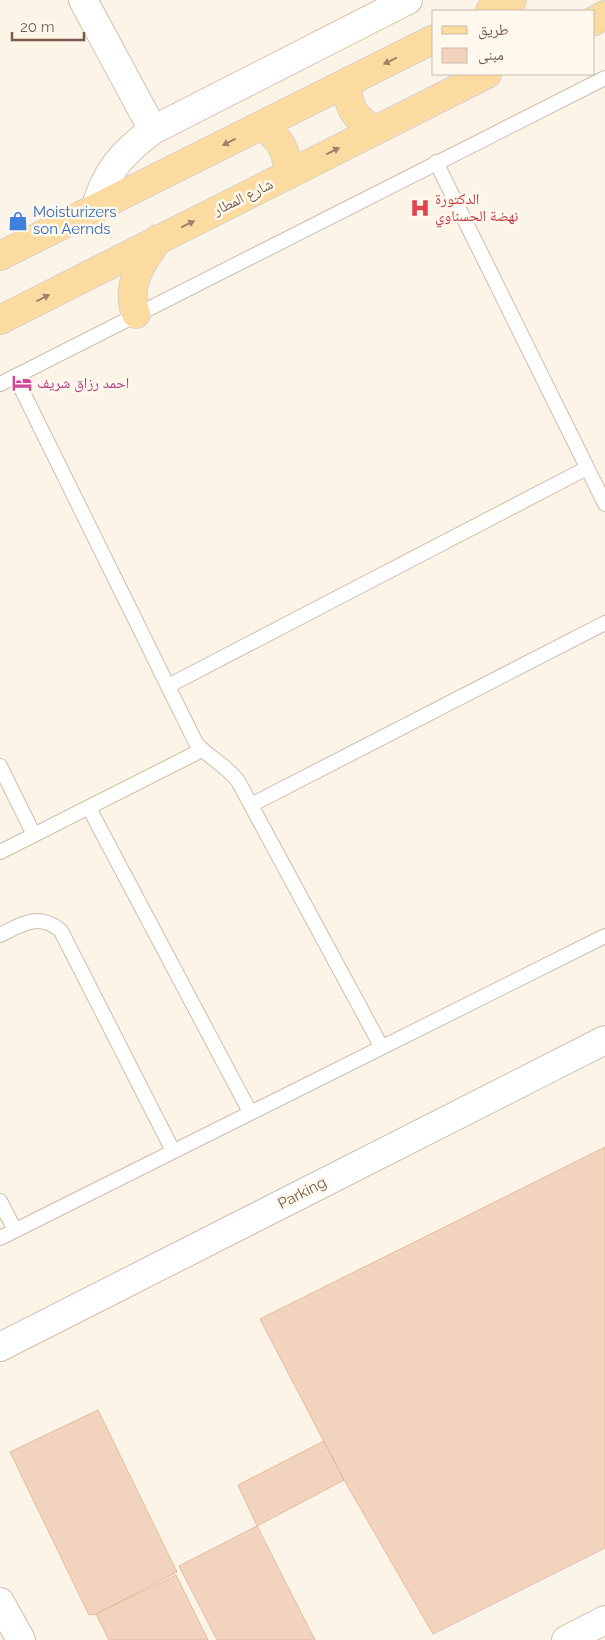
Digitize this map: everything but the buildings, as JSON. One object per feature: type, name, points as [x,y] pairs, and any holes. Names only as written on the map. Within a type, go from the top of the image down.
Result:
[{"type":"main road","points":[[492,10],[512,0]]},
{"type":"main road","points":[[7,249],[95,209],[432,40]]},
{"type":"main road","name":"شارع المطار","points":[[0,320],[158,238],[288,175],[485,75]]},
{"type":"main road","points":[[349,81],[348,91],[353,111],[366,125],[376,129]]},
{"type":"main road","points":[[262,126],[279,141],[286,157],[288,175]]},
{"type":"main road","points":[[136,314],[132,303],[134,279],[158,238]]},
{"type":"street","points":[[83,0],[153,130]]},
{"type":"street","points":[[95,209],[102,184],[127,149],[153,130],[408,0]]},
{"type":"street","name":"Parking","points":[[0,1347],[605,1040]]},
{"type":"street","points":[[0,1602],[21,1640]]},
{"type":"street","points":[[566,1640],[605,1620]]},
{"type":"lane","points":[[0,384],[605,78]]},
{"type":"lane","points":[[436,162],[605,503]]},
{"type":"lane","points":[[15,376],[196,743],[202,750],[231,772],[251,805],[381,1046]]},
{"type":"lane","points":[[168,686],[587,468]]},
{"type":"lane","points":[[251,805],[605,623]]},
{"type":"lane","points":[[0,852],[202,750]]},
{"type":"lane","points":[[0,766],[34,835]]},
{"type":"lane","points":[[88,808],[250,1112]]},
{"type":"lane","points":[[0,935],[29,921],[37,920],[46,921],[61,930],[174,1151]]},
{"type":"lane","points":[[0,1238],[381,1046],[605,936]]},
{"type":"lane","points":[[0,1201],[15,1230]]},
{"type":"place","name":"الدكتورة نهضة الحسناوي","points":[[420,208]]},
{"type":"place","name":"Moisturizers son Aernds","points":[[18,221]]},
{"type":"place","name":"احمد رزاق شريف","points":[[22,383]]}]
